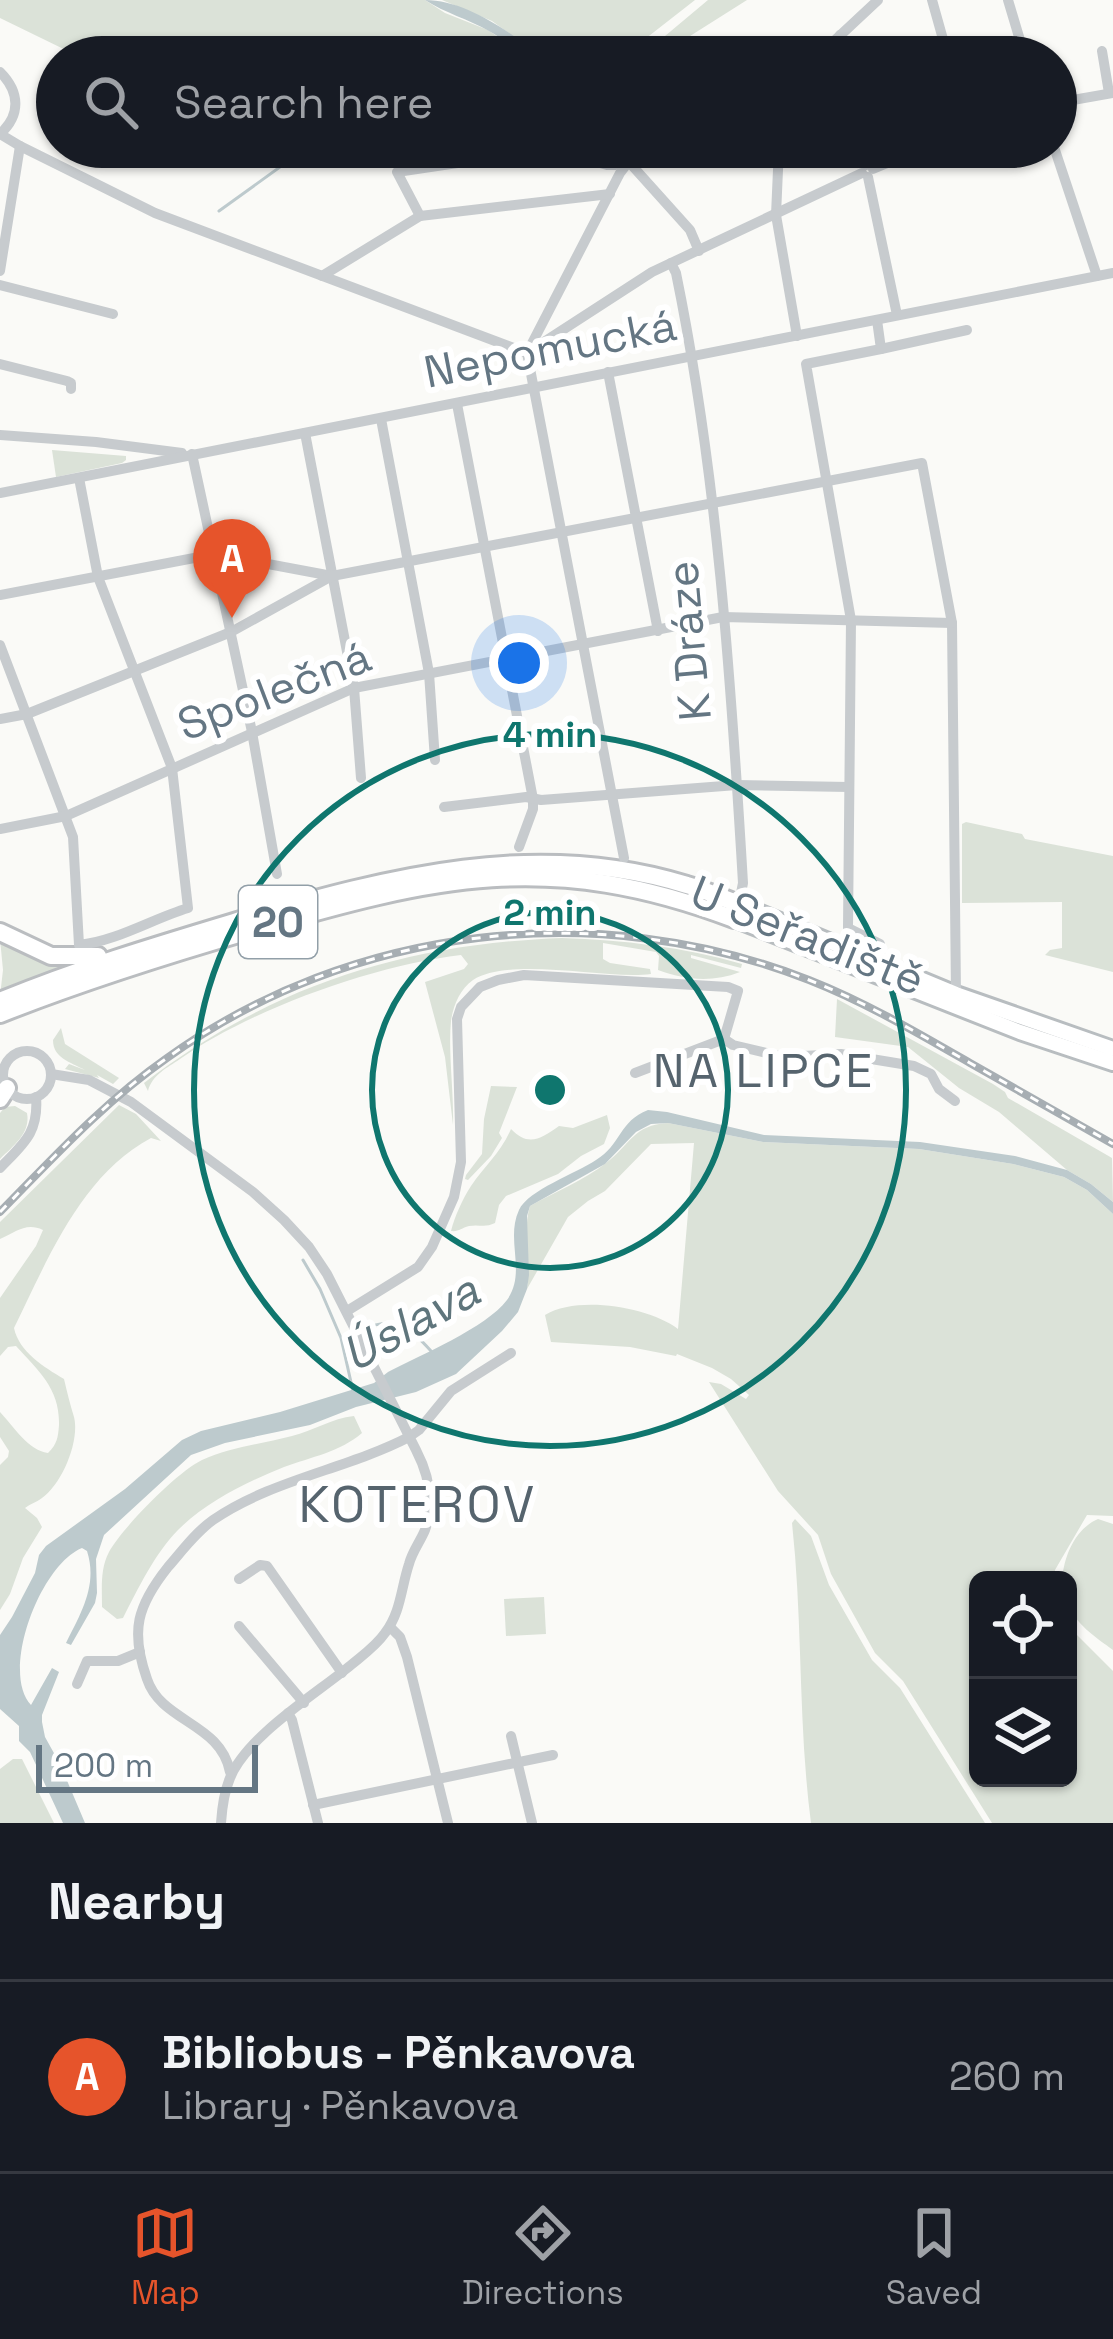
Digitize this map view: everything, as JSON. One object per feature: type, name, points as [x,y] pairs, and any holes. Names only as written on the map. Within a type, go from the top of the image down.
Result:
[{"type":"highway","name":"U Seřadiště","points":[[424,879],[597,880],[736,912]]},
{"type":"highway","name":"20","points":[[0,1001],[128,953],[329,895],[424,879]]},
{"type":"highway","name":"20","points":[[0,1014],[132,965],[424,879]]},
{"type":"highway","points":[[0,932],[51,956],[128,953]]},
{"type":"main road","name":"U Seřadiště","points":[[736,912],[1113,1049]]},
{"type":"main road","name":"U Seřadiště","points":[[736,912],[1020,1032],[1113,1063]]},
{"type":"street","points":[[840,35],[878,0]]},
{"type":"street","points":[[932,0],[942,36]]},
{"type":"street","points":[[1008,0],[1018,36]]},
{"type":"street","points":[[1077,100],[1111,93],[1102,51]]},
{"type":"street","points":[[0,72],[16,97],[16,115],[0,134],[36,154]]},
{"type":"street","points":[[0,271],[20,146]]},
{"type":"street","points":[[64,168],[154,213],[527,353]]},
{"type":"street","points":[[420,216],[397,172],[424,168]]},
{"type":"street","points":[[624,168],[527,353],[624,858]]},
{"type":"street","points":[[635,168],[690,230],[699,251]]},
{"type":"street","points":[[778,168],[776,215],[797,336]]},
{"type":"street","points":[[866,168],[898,315]]},
{"type":"street","points":[[527,353],[652,272],[874,168]]},
{"type":"street","points":[[1061,168],[1097,276]]},
{"type":"street","points":[[322,276],[420,216],[610,194]]},
{"type":"street","name":"K Dráze","points":[[671,263],[693,356],[723,617],[743,884],[736,912]]},
{"type":"street","name":"Nepomucká","points":[[0,493],[1113,273]]},
{"type":"street","points":[[0,285],[113,314]]},
{"type":"street","points":[[877,320],[881,349]]},
{"type":"street","points":[[880,944],[848,928],[851,620],[806,364],[967,330]]},
{"type":"street","points":[[0,364],[67,381],[71,389]]},
{"type":"street","points":[[608,372],[658,631]]},
{"type":"street","points":[[457,404],[533,799],[519,847]]},
{"type":"street","points":[[381,418],[429,673],[435,760]]},
{"type":"street","points":[[305,433],[354,688],[361,778]]},
{"type":"street","points":[[0,435],[192,454],[252,732],[277,874]]},
{"type":"street","points":[[0,719],[27,714],[231,632],[332,576],[922,463],[952,622],[956,994]]},
{"type":"street","points":[[0,645],[73,837],[79,945],[100,943],[188,908],[172,768],[98,577],[79,478]]},
{"type":"street","points":[[0,596],[214,554],[332,576]]},
{"type":"street","name":"Společná","points":[[0,829],[66,816],[354,688],[723,617],[952,622]]},
{"type":"street","points":[[444,806],[737,785],[849,787]]},
{"type":"street","points":[[346,1311],[418,1267],[454,1197],[461,1162],[457,1019],[460,1007],[480,988],[524,975],[728,987],[738,991],[724,1039]]},
{"type":"street","points":[[635,1073],[724,1039]]},
{"type":"street","points":[[724,1039],[783,1057],[841,1054],[914,1066],[931,1074],[939,1089],[955,1101]]},
{"type":"street","points":[[7,1053],[36,1053],[51,1074],[47,1088],[36,1097],[3,1094],[7,1053]]},
{"type":"street","points":[[51,1074],[89,1079],[131,1102],[262,1200],[308,1247],[353,1324],[428,1479],[430,1507],[424,1533],[409,1563],[390,1627],[374,1646],[247,1750],[226,1786],[220,1822]]},
{"type":"street","points":[[0,1168],[34,1129],[36,1097]]},
{"type":"street","points":[[231,1774],[221,1746],[160,1700],[147,1679],[136,1634],[153,1588],[213,1520],[273,1490],[410,1437],[451,1391],[511,1353]]},
{"type":"street","points":[[239,1579],[260,1565],[267,1566],[342,1672]]},
{"type":"street","points":[[239,1626],[304,1703]]},
{"type":"street","points":[[390,1627],[400,1637],[406,1657],[448,1823]]},
{"type":"street","points":[[77,1684],[87,1661],[118,1661],[140,1652]]},
{"type":"street","points":[[288,1713],[318,1823]]},
{"type":"street","points":[[511,1736],[532,1823]]},
{"type":"street","points":[[221,1746],[247,1750]]},
{"type":"street","points":[[314,1805],[553,1755]]},
{"type":"shaded area","points":[[0,0],[425,0],[497,36],[37,36],[0,18]]},
{"type":"shaded area","points":[[425,0],[472,11],[513,36],[497,36]]},
{"type":"shaded area","points":[[442,0],[695,0],[649,36],[513,36],[492,21]]},
{"type":"shaded area","points":[[708,0],[747,0],[690,36],[665,36]]},
{"type":"shaded area","points":[[52,450],[126,456],[126,460],[56,477]]},
{"type":"shaded area","points":[[962,824],[1113,856],[1113,972],[1045,955],[1062,948],[1062,902],[962,903]]},
{"type":"shaded area","points":[[562,938],[653,945],[742,964],[741,968],[691,955],[740,972],[688,978],[658,970],[656,952],[603,943],[603,959],[650,969],[651,974],[534,969],[490,973],[473,980],[458,998],[451,1021],[453,1125],[445,1057],[425,982],[464,969],[468,964],[461,955],[391,968],[277,1007],[180,1059],[156,1076],[148,1091],[144,1083],[192,1049],[241,1020],[341,976],[447,950]]},
{"type":"shaded area","points":[[0,939],[83,964],[0,996]]},
{"type":"shaded area","points":[[837,999],[993,1084],[1008,1098],[1112,1158],[1113,1202],[908,1047],[835,1037]]},
{"type":"shaded area","points":[[61,1028],[65,1044],[119,1078],[113,1084],[97,1075],[99,1078],[65,1069],[69,1064],[85,1070],[56,1051],[53,1040]]},
{"type":"shaded area","points":[[491,1086],[517,1087],[499,1133],[502,1138],[468,1180],[466,1175],[482,1154]]},
{"type":"shaded area","points":[[119,1105],[136,1114],[161,1141],[151,1138],[126,1154],[86,1197],[53,1248],[14,1328],[27,1352],[64,1379],[75,1427],[72,1449],[56,1483],[25,1508],[42,1527],[0,1610],[0,1465],[9,1451],[0,1437],[0,1412],[28,1443],[48,1453],[59,1425],[56,1401],[40,1372],[16,1346],[0,1356],[0,1298],[43,1230],[26,1227],[0,1239],[0,1222]]},
{"type":"shaded area","points":[[15,1106],[27,1113],[26,1127],[0,1159],[0,1113]]},
{"type":"shaded area","points":[[648,1110],[764,1135],[920,1142],[1015,1156],[1067,1170],[1091,1184],[1113,1202],[1113,1214],[1064,1177],[1013,1164],[919,1149],[763,1142],[668,1123],[651,1124],[636,1132],[605,1164],[530,1206],[529,1275],[518,1312],[456,1374],[416,1392],[310,1425],[191,1455],[104,1535],[96,1559],[95,1603],[71,1645],[66,1643],[89,1587],[90,1563],[82,1548],[66,1558],[39,1596],[29,1620],[20,1669],[31,1705],[52,1668],[59,1672],[42,1722],[85,1823],[63,1823],[30,1752],[19,1741],[19,1726],[0,1709],[0,1635],[46,1546],[125,1489],[182,1440],[374,1383],[484,1321],[513,1289],[515,1221],[524,1203],[604,1154],[631,1120]]},
{"type":"shaded area","points":[[607,1115],[610,1128],[604,1144],[558,1174],[506,1196],[495,1223],[451,1231],[468,1191],[511,1129],[523,1138],[535,1139],[559,1126],[573,1128]]},
{"type":"shaded area","points":[[668,1123],[763,1142],[919,1149],[1013,1164],[1064,1177],[1113,1214],[1113,1516],[1087,1515],[1055,1571],[969,1571],[969,1786],[903,1681],[875,1653],[831,1574],[818,1535],[778,1491],[709,1382],[746,1399],[749,1395],[712,1368],[677,1354],[551,1342],[545,1315],[576,1306],[632,1310],[678,1329],[694,1143],[651,1144],[605,1191],[568,1217],[527,1289],[530,1206],[597,1169],[640,1132]]},
{"type":"shaded area","points":[[354,1416],[362,1433],[353,1440],[242,1486],[189,1520],[162,1549],[123,1618],[117,1619],[102,1607],[109,1552],[151,1501],[191,1466],[224,1452]]},
{"type":"shaded area","points":[[795,1519],[811,1536],[829,1585],[872,1660],[900,1688],[985,1823],[811,1823]]},
{"type":"shaded area","points":[[1098,1519],[1113,1524],[1113,1650],[1077,1619],[1077,1571],[1064,1571],[1072,1544]]},
{"type":"shaded area","points":[[544,1597],[546,1634],[506,1636],[504,1599]]},
{"type":"shaded area","points":[[1077,1635],[1113,1671],[1113,1823],[992,1823],[969,1787],[1077,1787]]},
{"type":"shaded area","points":[[13,1759],[22,1759],[54,1823],[0,1823],[0,1769]]},
{"type":"waterway","points":[[219,211],[279,168]]},
{"type":"waterway","name":"Úslava","points":[[303,1260],[341,1338],[353,1391]]},
{"type":"waterway","name":"Úslava","points":[[362,1329],[384,1323],[401,1326],[431,1351]]},
{"type":"railway","points":[[0,1212],[122,1093],[239,1013],[316,978],[396,953],[478,938],[561,933],[645,938],[728,954],[809,980],[891,1019],[1113,1144]]},
{"type":"place","name":"Bibliobus - Pěnkavova","points":[[232,618]]},
{"type":"district","name":"NA LIPCE","points":[[764,1070]]},
{"type":"district","name":"KOTEROV","points":[[418,1504]]}]
